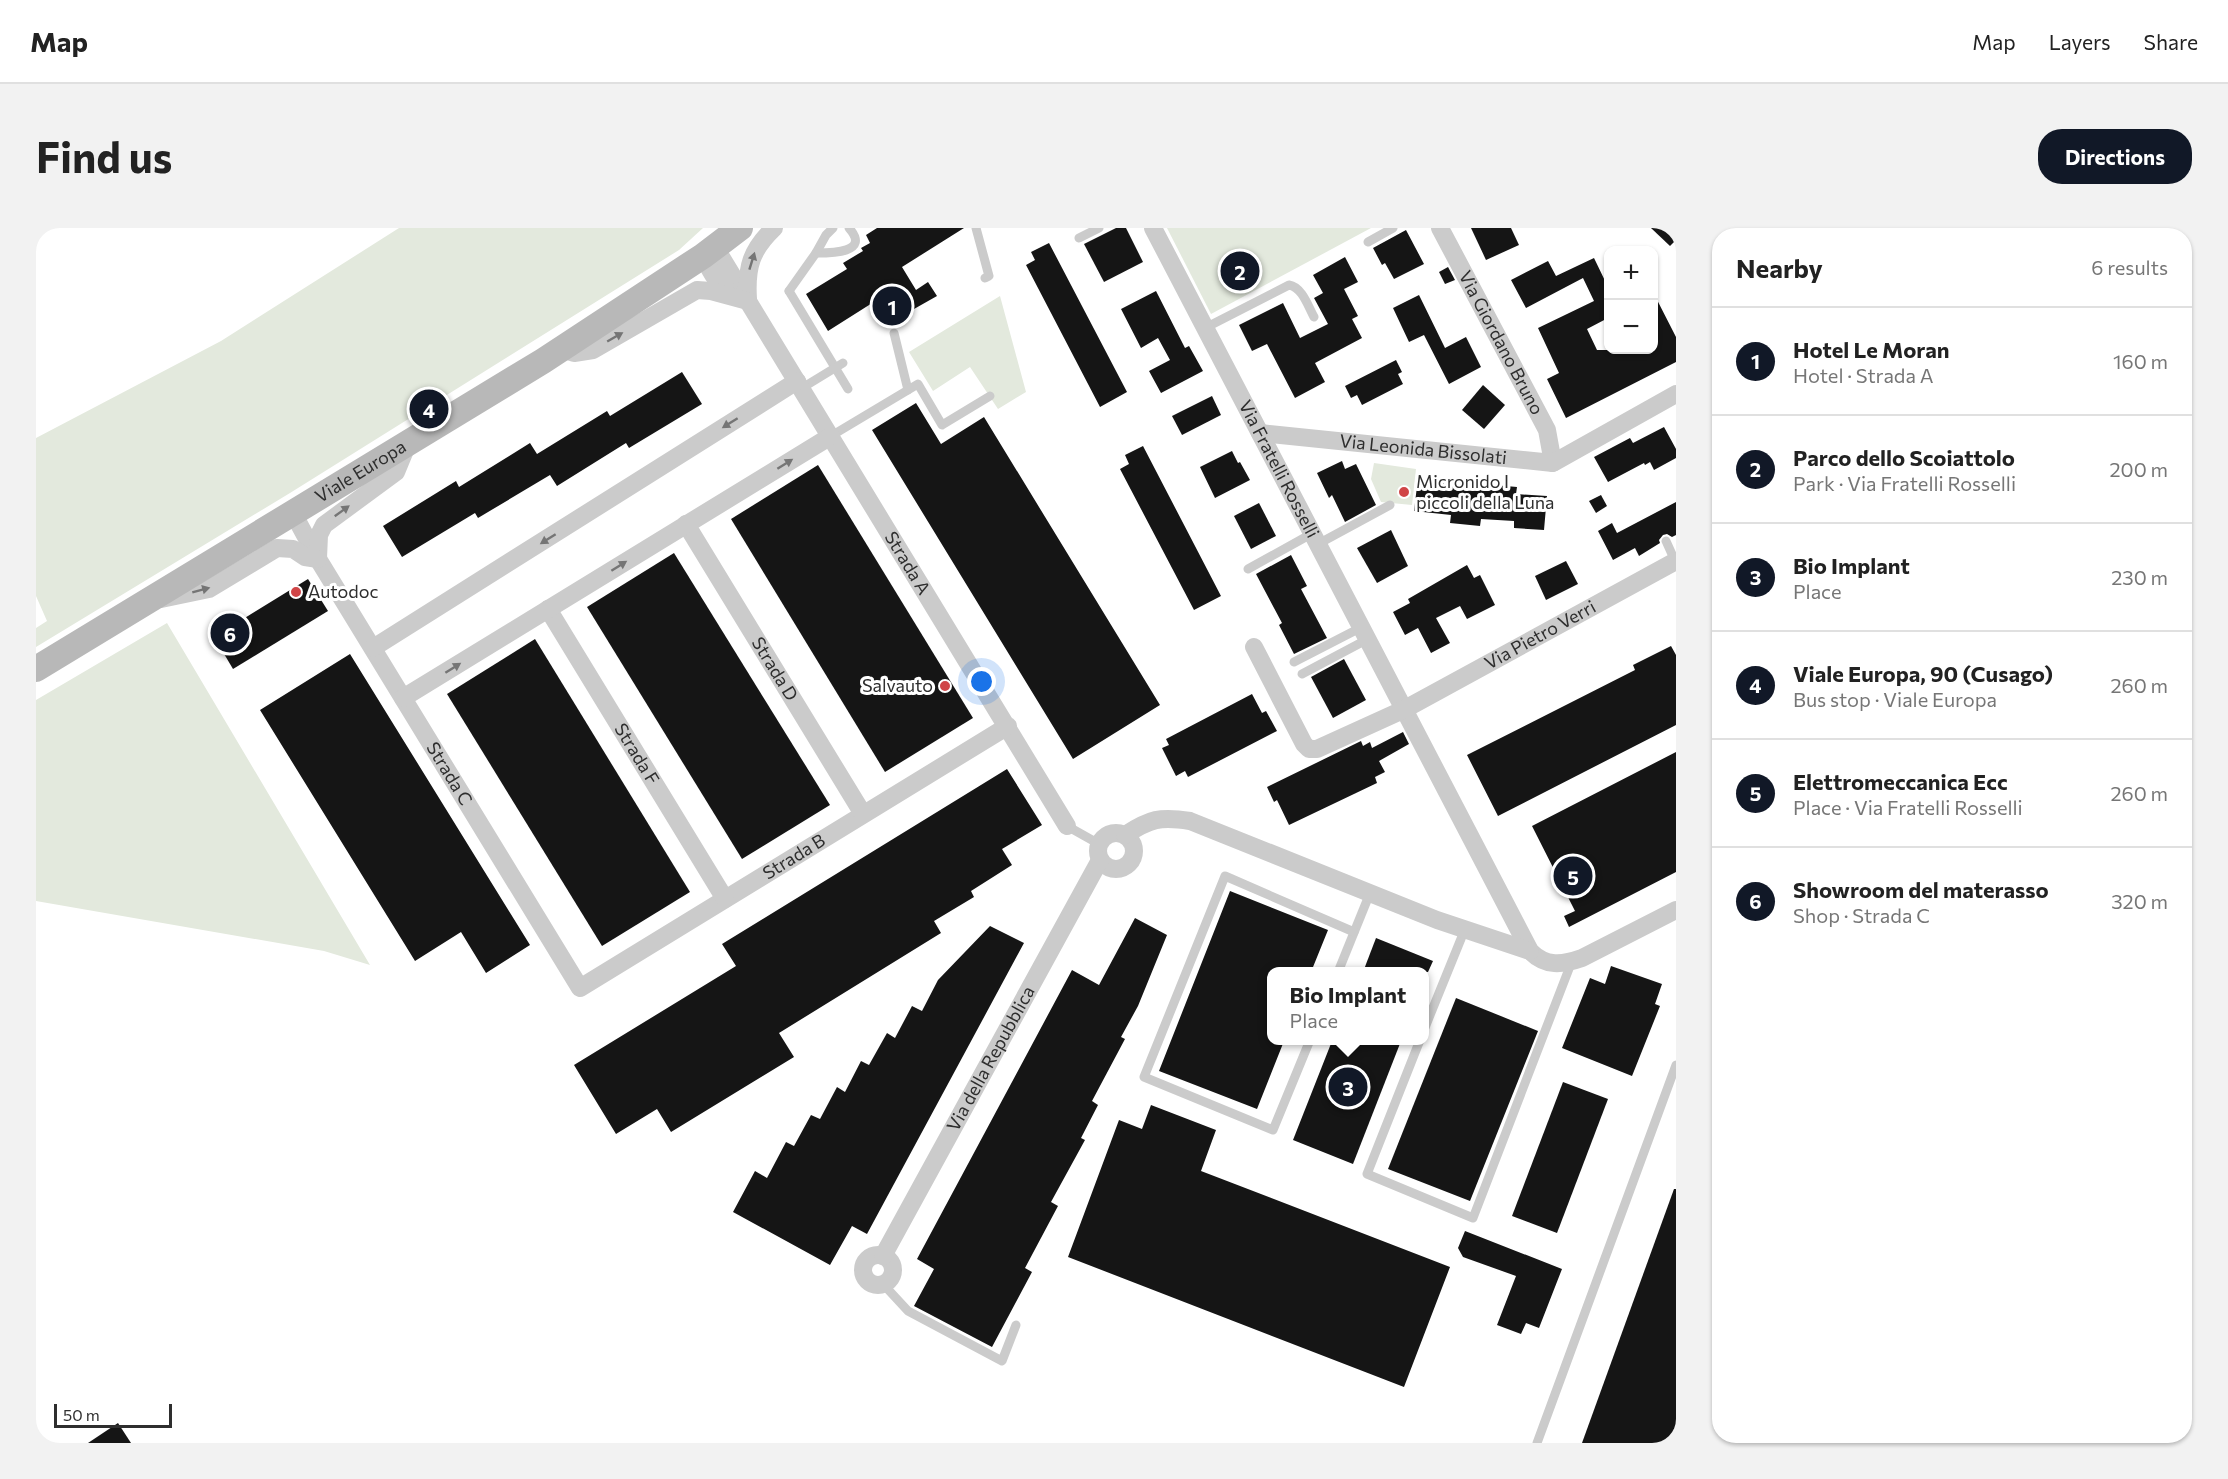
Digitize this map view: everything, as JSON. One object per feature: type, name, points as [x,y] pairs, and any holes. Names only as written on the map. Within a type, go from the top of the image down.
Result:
[{"type":"main road","name":"Viale Europa","points":[[36,669],[561,349],[740,228]]},
{"type":"street","points":[[561,349],[574,353],[593,350],[697,290],[711,291],[748,301],[747,275],[754,252],[759,243],[774,228]]},
{"type":"street","name":"Via Fratelli Rosselli","points":[[1153,228],[1526,943]]},
{"type":"street","name":"Via Giordano Bruno","points":[[1440,228],[1547,430],[1552,463]]},
{"type":"street","name":"Strada A","points":[[709,251],[748,301],[1067,826]]},
{"type":"street","points":[[373,648],[799,384]]},
{"type":"street","points":[[1552,463],[1676,394]]},
{"type":"street","name":"Via Leonida Bissolati","points":[[1260,433],[1552,463]]},
{"type":"street","points":[[403,698],[831,436]]},
{"type":"street","points":[[144,603],[209,589],[277,548],[293,549],[305,557],[318,560],[319,536],[324,525],[396,472],[408,443]]},
{"type":"street","name":"Strada C","points":[[287,516],[318,560],[373,648],[580,988]]},
{"type":"street","name":"Strada D","points":[[686,524],[863,814]]},
{"type":"street","name":"Via Pietro Verri","points":[[1405,710],[1676,561]]},
{"type":"street","name":"Strada F","points":[[548,609],[725,899]]},
{"type":"street","points":[[1254,647],[1300,737],[1310,749],[1325,746],[1405,710]]},
{"type":"street","name":"Strada B","points":[[580,988],[1008,726]]},
{"type":"street","points":[[1125,835],[1153,819],[1172,818],[1190,821],[1465,929],[1526,943],[1536,958],[1552,964],[1572,962],[1582,958],[1676,910]]},
{"type":"street","points":[[1113,833],[1125,835],[1133,844],[1134,856],[1131,862],[1115,870],[1104,865],[1100,852],[1107,835],[1113,833]]},
{"type":"street","name":"Via della Repubblica","points":[[883,1284],[890,1279],[893,1270],[890,1261],[883,1256],[1100,852]]},
{"type":"lane","points":[[833,228],[826,235],[816,254],[784,291],[839,366],[848,388]]},
{"type":"lane","points":[[816,254],[844,252],[850,249],[854,243],[854,236],[849,228]]},
{"type":"lane","points":[[976,228],[989,276],[985,278]]},
{"type":"lane","points":[[1079,238],[1099,228]]},
{"type":"lane","points":[[1368,242],[1393,228]]},
{"type":"lane","points":[[1206,328],[1289,285],[1300,290],[1314,317]]},
{"type":"lane","points":[[894,333],[908,390]]},
{"type":"lane","points":[[799,384],[839,366]]},
{"type":"lane","points":[[831,436],[918,384],[942,425],[990,396]]},
{"type":"lane","points":[[1248,569],[1390,505]]},
{"type":"lane","points":[[1666,541],[1676,561]]},
{"type":"lane","points":[[1294,662],[1365,633]]},
{"type":"lane","points":[[1302,674],[1365,633]]},
{"type":"lane","points":[[1067,826],[1100,852]]},
{"type":"lane","points":[[1308,1045],[1273,1130],[1144,1077],[1225,876],[1354,932]]},
{"type":"lane","points":[[1340,967],[1370,893]]},
{"type":"lane","points":[[1429,1020],[1465,929]]},
{"type":"lane","points":[[1418,1045],[1367,1174],[1473,1218],[1572,962]]},
{"type":"lane","points":[[1537,1443],[1676,1065]]},
{"type":"lane","points":[[883,1284],[908,1311],[1002,1361],[1016,1325]]},
{"type":"shaded area","points":[[399,228],[703,228],[679,250],[290,493],[36,647],[36,628],[47,621],[36,596],[36,438],[221,341]]},
{"type":"shaded area","points":[[1167,228],[1371,228],[1211,314]]},
{"type":"shaded area","points":[[1000,296],[1026,392],[998,409],[970,367],[933,391],[909,352]]},
{"type":"shaded area","points":[[1374,463],[1416,469],[1412,505],[1381,502],[1371,479]]},
{"type":"shaded area","points":[[167,623],[370,965],[324,951],[36,901],[36,700]]},
{"type":"building","points":[[877,228],[964,228],[902,267],[916,290],[928,282],[937,296],[891,322],[877,300],[828,331],[806,294],[847,269],[843,263],[863,251],[861,248],[870,243],[866,235]]},
{"type":"building","points":[[1116,228],[1126,228],[1143,262],[1104,282],[1084,244]]},
{"type":"building","points":[[1471,228],[1511,228],[1519,245],[1486,260]]},
{"type":"building","points":[[1651,228],[1676,228],[1676,240],[1670,246]]},
{"type":"building","points":[[1406,230],[1424,264],[1394,279],[1385,263],[1382,265],[1373,248]]},
{"type":"building","points":[[1049,243],[1127,392],[1100,407],[1026,265],[1035,260],[1031,252]]},
{"type":"building","points":[[1345,257],[1358,282],[1344,289],[1358,316],[1352,319],[1362,338],[1315,363],[1325,382],[1295,398],[1267,344],[1252,351],[1239,325],[1283,303],[1300,338],[1328,324],[1314,298],[1323,293],[1313,275]]},
{"type":"building","points":[[1594,258],[1604,279],[1604,320],[1587,329],[1597,350],[1604,350],[1604,354],[1658,354],[1658,302],[1676,337],[1676,362],[1566,418],[1547,379],[1559,373],[1538,328],[1594,301],[1583,278],[1526,308],[1511,280],[1548,261],[1556,276]]},
{"type":"building","points":[[1448,267],[1455,280],[1445,284],[1439,272]]},
{"type":"building","points":[[1156,291],[1185,348],[1189,346],[1203,371],[1161,393],[1149,371],[1170,360],[1158,338],[1141,348],[1121,309]]},
{"type":"building","points":[[1419,295],[1445,348],[1466,337],[1481,367],[1449,384],[1424,335],[1409,342],[1393,308]]},
{"type":"building","points":[[1396,360],[1402,372],[1398,374],[1403,384],[1362,405],[1357,395],[1351,398],[1345,386]]},
{"type":"building","points":[[682,372],[702,404],[629,448],[626,443],[557,486],[550,475],[478,518],[475,513],[402,557],[383,526],[456,481],[459,487],[530,443],[537,454],[607,411],[610,416]]},
{"type":"building","points":[[1483,385],[1505,405],[1484,429],[1462,410]]},
{"type":"building","points":[[1212,396],[1221,415],[1182,435],[1172,416]]},
{"type":"building","points":[[916,403],[941,444],[984,417],[1160,705],[1073,759],[872,430]]},
{"type":"building","points":[[1664,427],[1676,449],[1676,458],[1654,470],[1650,462],[1645,465],[1644,463],[1608,482],[1594,457],[1630,438],[1633,443]]},
{"type":"building","points":[[1143,446],[1221,596],[1194,610],[1120,469],[1129,464],[1125,455]]},
{"type":"building","points":[[1232,451],[1250,480],[1215,498],[1200,467]]},
{"type":"building","points":[[1342,461],[1345,469],[1356,464],[1376,505],[1345,522],[1332,495],[1329,498],[1317,473]]},
{"type":"building","points":[[818,465],[973,718],[885,772],[731,519]]},
{"type":"building","points":[[1418,478],[1454,482],[1453,486],[1484,489],[1484,484],[1517,487],[1516,494],[1547,496],[1544,530],[1514,528],[1514,521],[1481,519],[1480,526],[1450,523],[1451,515],[1414,511]]},
{"type":"building","points":[[1601,495],[1607,506],[1596,513],[1589,501]]},
{"type":"building","points":[[1676,502],[1676,535],[1672,537],[1667,534],[1663,535],[1659,540],[1660,543],[1639,556],[1635,548],[1613,560],[1598,531],[1612,523],[1617,533]]},
{"type":"building","points":[[1259,503],[1276,536],[1251,549],[1234,516]]},
{"type":"building","points":[[1391,530],[1408,566],[1377,583],[1357,548]]},
{"type":"building","points":[[674,553],[830,805],[742,859],[587,607]]},
{"type":"building","points":[[1291,555],[1307,586],[1301,589],[1327,638],[1294,654],[1279,625],[1282,623],[1256,574]]},
{"type":"building","points":[[1566,561],[1578,584],[1546,600],[1535,576]]},
{"type":"building","points":[[1467,565],[1474,578],[1480,575],[1495,605],[1467,619],[1460,606],[1436,618],[1450,643],[1431,653],[1418,628],[1405,635],[1393,612],[1410,603],[1408,599]]},
{"type":"building","points":[[308,579],[328,611],[233,669],[214,637]]},
{"type":"building","points":[[535,639],[690,892],[602,946],[447,694]]},
{"type":"building","points":[[1671,646],[1676,655],[1676,725],[1498,816],[1467,755],[1635,670],[1633,665]]},
{"type":"building","points":[[350,654],[530,945],[486,973],[461,932],[415,961],[260,710]]},
{"type":"building","points":[[1344,659],[1366,700],[1333,718],[1311,677]]},
{"type":"building","points":[[1252,694],[1262,713],[1266,711],[1277,731],[1188,777],[1185,771],[1176,776],[1162,748],[1169,745],[1166,739]]},
{"type":"building","points":[[1403,732],[1409,744],[1379,761],[1385,772],[1375,777],[1377,783],[1289,825],[1277,800],[1274,802],[1267,787],[1361,741],[1363,746],[1370,742],[1372,748]]},
{"type":"building","points":[[1676,752],[1676,872],[1569,927],[1564,916],[1575,911],[1532,826]]},
{"type":"building","points":[[1007,769],[1042,825],[1002,849],[1012,865],[971,891],[974,897],[934,921],[941,933],[779,1033],[794,1057],[671,1132],[657,1109],[616,1134],[574,1065],[736,966],[722,944]]},
{"type":"building","points":[[1230,891],[1328,930],[1313,967],[1267,967],[1267,1045],[1282,1045],[1257,1109],[1159,1071]]},
{"type":"building","points":[[1135,918],[1167,935],[1138,1006],[1121,1037],[1125,1039],[1092,1101],[1098,1105],[1081,1138],[1085,1140],[1051,1202],[1058,1206],[1025,1268],[1032,1272],[992,1347],[914,1306],[934,1269],[917,1259],[1072,970],[1099,985]]},
{"type":"building","points":[[990,926],[1024,943],[867,1234],[852,1226],[830,1265],[733,1212],[755,1171],[767,1178],[786,1142],[794,1146],[811,1115],[820,1119],[837,1087],[845,1092],[861,1061],[869,1065],[887,1033],[895,1038],[912,1006],[922,1011],[938,980]]},
{"type":"building","points":[[1376,938],[1433,961],[1429,970],[1429,967],[1365,967]]},
{"type":"building","points":[[1611,966],[1662,984],[1655,1004],[1660,1006],[1632,1076],[1562,1048],[1590,978],[1605,984]]},
{"type":"building","points":[[1456,998],[1538,1031],[1470,1201],[1388,1169]]},
{"type":"building","points":[[1330,1045],[1399,1045],[1353,1164],[1293,1140]]},
{"type":"building","points":[[1563,1082],[1608,1099],[1557,1233],[1512,1216]]},
{"type":"building","points":[[1151,1105],[1216,1130],[1201,1171],[1450,1267],[1404,1387],[1068,1257],[1119,1120],[1142,1129]]},
{"type":"building","points":[[1674,1189],[1676,1189],[1676,1443],[1582,1443]]},
{"type":"building","points":[[1465,1231],[1562,1269],[1539,1328],[1526,1323],[1521,1334],[1497,1325],[1516,1276],[1463,1257],[1458,1248]]},
{"type":"building","points":[[118,1423],[131,1443],[88,1443]]},
{"type":"place","name":"Parco dello Scoiattolo","points":[[1240,271]]},
{"type":"place","name":"Hotel Le Moran","points":[[892,306]]},
{"type":"place","name":"Viale Europa, 90 (Cusago)","points":[[429,409]]},
{"type":"place","name":"Micronido I piccoli della Luna","points":[[1404,492]]},
{"type":"place","name":"Autodoc","points":[[296,592]]},
{"type":"place","name":"Showroom del materasso","points":[[230,633]]},
{"type":"place","name":"Salvauto","points":[[945,686]]},
{"type":"place","name":"Elettromeccanica Ecc","points":[[1573,876]]},
{"type":"place","name":"Bio Implant","points":[[1348,1087]]}]
